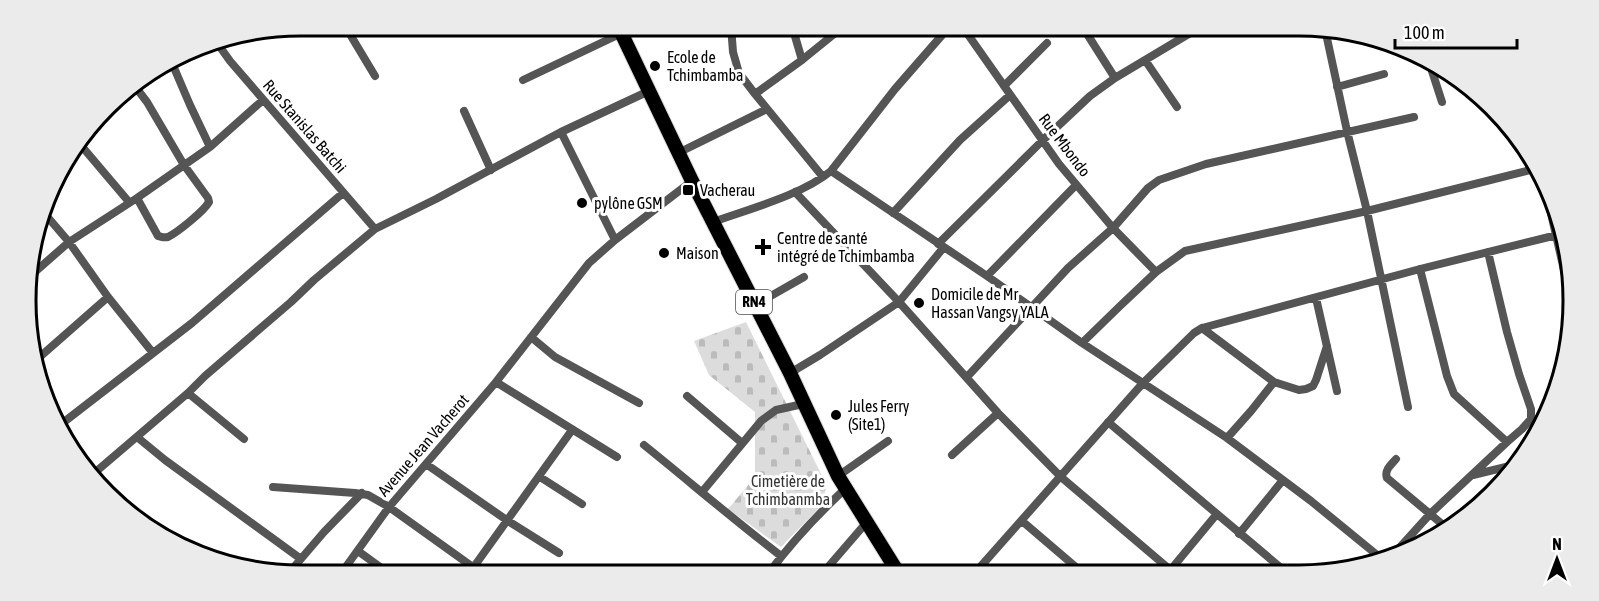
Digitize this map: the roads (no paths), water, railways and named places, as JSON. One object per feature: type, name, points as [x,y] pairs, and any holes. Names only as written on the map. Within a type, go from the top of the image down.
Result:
[{"type":"highway","name":"RN4","points":[[623,36],[678,153],[789,373],[838,476],[892,565]]},
{"type":"street","points":[[351,36],[375,76]]},
{"type":"street","points":[[523,80],[607,36]]},
{"type":"street","points":[[732,36],[735,62],[739,73],[823,177]]},
{"type":"street","points":[[795,36],[802,60]]},
{"type":"street","points":[[755,94],[832,36]]},
{"type":"street","points":[[713,222],[795,192],[831,171],[891,94],[941,36]]},
{"type":"street","name":"Rue Mbondo","points":[[969,36],[1042,141],[1076,185],[1113,228],[1156,272]]},
{"type":"street","points":[[1088,36],[1115,78]]},
{"type":"street","points":[[789,373],[899,302],[941,245],[1083,101],[1115,78],[1186,36]]},
{"type":"street","points":[[1326,38],[1383,279],[1408,407]]},
{"type":"street","points":[[1004,86],[1047,43]]},
{"type":"street","name":"Rue Stanislas Batchi","points":[[221,48],[375,229]]},
{"type":"street","points":[[1145,60],[1177,107]]},
{"type":"street","points":[[174,68],[210,147]]},
{"type":"street","points":[[1432,72],[1442,102]]},
{"type":"street","points":[[1337,87],[1384,74]]},
{"type":"street","points":[[84,149],[133,200],[158,236],[168,237],[207,206],[208,198],[184,165],[139,91]]},
{"type":"street","points":[[98,470],[375,229],[561,132],[648,91]]},
{"type":"street","points":[[893,213],[960,140],[1010,95]]},
{"type":"street","points":[[38,269],[69,242],[210,147],[263,100]]},
{"type":"street","points":[[678,153],[767,109]]},
{"type":"street","points":[[464,111],[491,170]]},
{"type":"street","points":[[967,377],[1068,268],[1113,228],[1148,188],[1159,180],[1206,164],[1414,117]]},
{"type":"street","points":[[561,132],[615,240],[692,181]]},
{"type":"street","points":[[1082,343],[1156,272],[1185,251],[1529,170]]},
{"type":"street","points":[[831,171],[1082,343],[1227,438],[1375,554]]},
{"type":"street","points":[[987,276],[1076,185]]},
{"type":"street","points":[[795,192],[899,302],[998,413],[1061,477],[1163,565]]},
{"type":"street","points":[[65,421],[192,323],[343,193]]},
{"type":"street","points":[[49,219],[153,353]]},
{"type":"street","points":[[984,564],[1143,383],[1202,328],[1420,269],[1555,236]]},
{"type":"street","name":"Avenue Jean Vacherot","points":[[348,565],[390,507],[496,382],[589,263],[615,240]]},
{"type":"street","points":[[1403,543],[1430,514],[1528,423],[1532,414],[1507,332],[1488,252]]},
{"type":"street","points":[[1420,269],[1447,376],[1454,394],[1507,442]]},
{"type":"street","points":[[755,305],[804,277]]},
{"type":"street","points":[[42,355],[108,297]]},
{"type":"street","points":[[1316,298],[1337,391]]},
{"type":"street","points":[[1202,328],[1274,382],[1299,390],[1313,386],[1327,346]]},
{"type":"street","points":[[531,337],[555,357],[639,403]]},
{"type":"street","points":[[496,382],[617,457]]},
{"type":"street","points":[[1227,438],[1274,382]]},
{"type":"street","points":[[188,393],[244,439]]},
{"type":"street","points":[[687,396],[742,443]]},
{"type":"street","points":[[702,492],[761,421],[776,410],[803,404]]},
{"type":"street","points":[[952,455],[998,413]]},
{"type":"street","points":[[1108,422],[1277,565]]},
{"type":"street","points":[[475,565],[572,430]]},
{"type":"street","points":[[137,437],[301,559]]},
{"type":"street","points":[[838,476],[888,441]]},
{"type":"street","points":[[644,445],[781,556]]},
{"type":"street","points":[[1396,459],[1386,470],[1388,478],[1441,523]]},
{"type":"street","points":[[426,464],[559,553]]},
{"type":"street","points":[[1473,475],[1503,468]]},
{"type":"street","points":[[540,477],[582,504]]},
{"type":"street","points":[[1239,534],[1283,480]]},
{"type":"street","points":[[273,487],[362,493],[390,507],[461,565]]},
{"type":"street","points":[[774,565],[818,514],[846,488]]},
{"type":"street","points":[[296,565],[362,493]]},
{"type":"street","points":[[1177,565],[1216,515]]},
{"type":"street","points":[[1022,521],[1073,565]]},
{"type":"street","points":[[830,565],[866,523]]},
{"type":"street","points":[[358,551],[377,565]]},
{"type":"place","name":"Ecole de Tchimbamba","points":[[655,66]]},
{"type":"place","name":"Vacherau","points":[[688,190]]},
{"type":"place","name":"pylône GSM","points":[[582,203]]},
{"type":"place","name":"Centre de santé intégré de Tchimbamba","points":[[763,247]]},
{"type":"place","name":"Maison","points":[[664,253]]},
{"type":"place","name":"Domicile de Mr Hassan Vangsy YALA","points":[[919,303]]},
{"type":"place","name":"Jules Ferry (Site1)","points":[[836,415]]},
{"type":"park label","name":"Cimetière de Tchimbanmba","points":[[788,490]]}]
